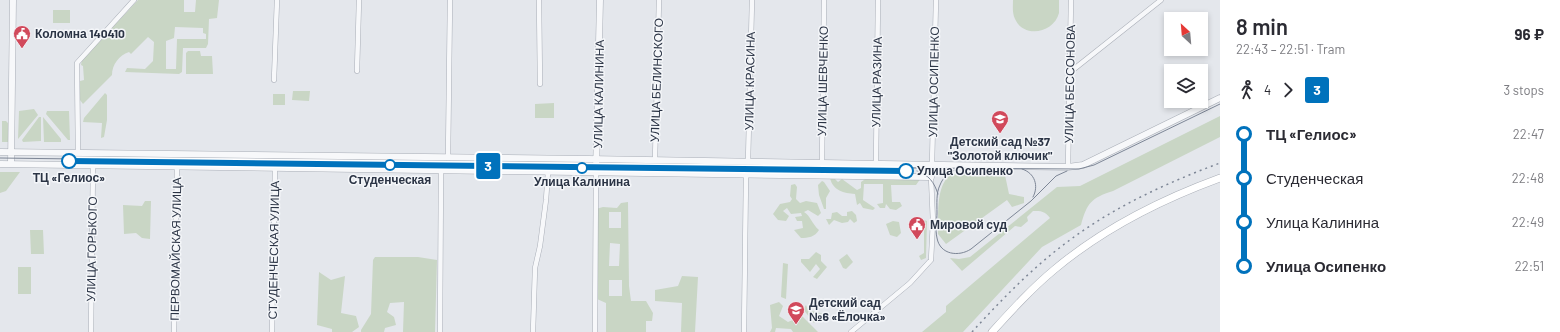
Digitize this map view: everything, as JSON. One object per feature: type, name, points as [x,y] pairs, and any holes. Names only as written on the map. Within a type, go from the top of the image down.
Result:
[{"type":"main road","points":[[992,332],[1042,280],[1098,237],[1154,205],[1220,178]]},
{"type":"street","points":[[11,164],[13,0]]},
{"type":"street","points":[[78,153],[77,63],[134,0]]},
{"type":"street","points":[[274,80],[277,0]]},
{"type":"street","points":[[357,71],[359,0]]},
{"type":"street","points":[[448,158],[450,0]]},
{"type":"street","points":[[539,0],[540,84]]},
{"type":"street","name":"УЛИЦА КАЛИНИНА","points":[[595,332],[596,173],[600,0]]},
{"type":"street","name":"УЛИЦА БЕЛИНСКОГО","points":[[655,160],[660,0]]},
{"type":"street","name":"УЛИЦА КРАСИНА","points":[[748,162],[752,0]]},
{"type":"street","name":"УЛИЦА ШЕВЧЕНКО","points":[[822,163],[824,0]]},
{"type":"street","name":"УЛИЦА РАЗИНА","points":[[876,163],[878,0]]},
{"type":"street","name":"УЛИЦА ОСИПЕНКО","points":[[932,164],[936,0]]},
{"type":"street","name":"УЛИЦА БЕССОНОВА","points":[[1068,167],[1071,0]]},
{"type":"street","points":[[1069,73],[1161,0]]},
{"type":"street","points":[[0,152],[597,159],[1068,167],[1090,162],[1220,98]]},
{"type":"street","points":[[0,164],[746,176],[931,177]]},
{"type":"street","points":[[851,332],[910,283],[931,260],[933,222],[931,177],[932,164]]},
{"type":"street","name":"УЛИЦА ГОРЬКОГО","points":[[91,332],[93,165]]},
{"type":"street","name":"ПЕРВОМАЙСКАЯ УЛИЦА","points":[[174,332],[177,166]]},
{"type":"street","name":"СТУДЕНЧЕСКАЯ УЛИЦА","points":[[272,332],[275,168]]},
{"type":"street","points":[[440,332],[441,170]]},
{"type":"street","points":[[533,332],[535,268],[540,246],[548,172]]},
{"type":"street","points":[[744,332],[746,176]]},
{"type":"green space","points":[[138,0],[184,0],[184,12],[195,12],[196,0],[219,0],[217,18],[209,19],[208,44],[206,48],[183,48],[182,72],[179,74],[125,72],[127,68],[145,69],[153,61],[154,42],[148,37],[131,54],[129,52],[125,53],[119,58],[113,68],[112,75],[83,104],[80,100],[80,81],[84,80],[83,66],[81,65],[82,60]],"holes":[[[175,27],[203,28],[203,33],[206,34],[206,39],[177,39],[176,69],[166,69],[166,41],[174,38]]]},
{"type":"green space","points":[[1013,0],[1059,0],[1059,13],[1056,20],[1045,29],[1032,31],[1019,25],[1015,19]]},
{"type":"green space","points":[[53,10],[70,10],[70,23],[53,23]]},
{"type":"green space","points":[[188,51],[200,51],[201,56],[212,56],[213,74],[186,74],[186,53]]},
{"type":"green space","points":[[293,91],[310,91],[309,101],[292,100]]},
{"type":"green space","points":[[105,93],[107,95],[107,120],[104,137],[101,138],[102,123],[83,122],[84,118]]},
{"type":"green space","points":[[273,94],[285,94],[285,105],[273,105]]},
{"type":"green space","points":[[554,103],[554,118],[535,118],[535,104]]},
{"type":"green space","points":[[34,109],[38,115],[18,139],[19,111]]},
{"type":"green space","points":[[47,111],[69,111],[70,140],[68,140],[46,114]]},
{"type":"green space","points":[[1220,116],[1220,137],[1113,191],[1100,196],[1091,202],[1085,211],[1081,225],[1042,247],[963,332],[922,332],[946,312],[946,306],[1050,218],[1043,212],[1033,211],[1027,217],[1028,221],[1021,227],[1015,226],[962,271],[950,258],[959,259],[970,257],[1057,187],[1080,186]]},
{"type":"green space","points":[[39,117],[41,117],[41,141],[23,142],[22,140]]},
{"type":"green space","points":[[43,117],[61,139],[61,142],[44,142]]},
{"type":"green space","points":[[2,121],[6,121],[9,124],[8,142],[2,142]]},
{"type":"green space","points":[[0,172],[20,172],[6,191],[0,193]]},
{"type":"green space","points":[[951,174],[1005,175],[1009,194],[1024,197],[1024,203],[1012,207],[1007,200],[946,244],[938,234],[938,210],[942,186]]},
{"type":"green space","points":[[833,177],[838,182],[842,179],[857,190],[861,188],[861,182],[867,178],[921,178],[916,185],[891,185],[892,202],[900,202],[902,206],[896,210],[890,209],[886,204],[885,208],[880,208],[877,204],[883,203],[883,184],[864,184],[863,200],[875,208],[873,210],[863,208],[860,203],[857,205],[855,194],[836,189],[830,178]]},
{"type":"green space","points":[[822,181],[830,191],[826,198],[826,209],[824,209],[819,195],[818,185]]},
{"type":"green space","points":[[795,184],[797,187],[796,199],[800,203],[806,201],[817,203],[821,213],[818,216],[808,210],[804,212],[819,230],[813,236],[801,238],[794,230],[803,228],[802,221],[797,221],[795,217],[802,216],[801,213],[791,214],[787,208],[783,211],[789,216],[786,221],[778,220],[773,214],[780,204],[790,202],[792,199],[790,196],[791,185]]},
{"type":"green space","points":[[145,201],[151,201],[150,239],[142,238],[136,233],[124,234],[123,205],[142,206]]},
{"type":"green space","points":[[628,202],[629,286],[631,301],[646,301],[653,313],[652,321],[646,321],[646,332],[606,332],[606,303],[597,299],[596,209],[603,207],[617,208],[621,203]],"holes":[[[609,212],[621,212],[621,228],[609,228]],[[610,243],[620,244],[619,266],[609,266]],[[609,280],[622,280],[622,296],[609,296]]]},
{"type":"green space","points":[[852,211],[856,215],[857,221],[854,223],[850,219],[848,222],[842,223],[834,220],[829,225],[826,219],[831,219],[832,213],[837,212],[842,216],[847,216],[847,212]]},
{"type":"green space","points":[[924,220],[927,221],[926,258],[921,260],[919,256],[924,253]]},
{"type":"green space","points":[[893,221],[899,222],[901,233],[897,237],[890,235],[886,224]]},
{"type":"green space","points":[[30,230],[43,230],[44,254],[31,254]]},
{"type":"green space","points":[[816,252],[821,255],[821,261],[827,267],[817,279],[813,277],[820,269],[816,264],[810,272],[801,262],[801,259],[809,259]]},
{"type":"green space","points":[[847,254],[853,262],[846,269],[843,268],[839,260]]},
{"type":"green space","points":[[375,257],[418,257],[437,260],[435,332],[403,332],[404,302],[390,303],[387,312],[394,317],[396,325],[385,328],[384,332],[361,332],[371,314],[373,260]]},
{"type":"green space","points":[[783,263],[788,264],[786,299],[781,297]]},
{"type":"green space","points":[[18,267],[31,267],[31,294],[18,294]]},
{"type":"green space","points":[[319,272],[331,280],[345,276],[341,313],[356,316],[359,327],[352,332],[332,332],[332,329],[317,325]]},
{"type":"green space","points":[[682,276],[698,277],[695,332],[681,332],[682,303],[655,301],[655,290],[678,286]]},
{"type":"green space","points":[[779,302],[783,306],[779,316],[788,322],[802,316],[818,332],[793,332],[791,329],[776,328],[775,332],[770,332],[772,328],[770,305]]},
{"type":"green space","points":[[806,305],[808,310],[824,314],[814,323],[803,309]]},
{"type":"tram line","points":[[0,158],[604,166],[1079,169],[1094,165],[1220,104]]},
{"type":"tram line","name":"3","points":[[69,161],[906,171]]},
{"type":"tram line","points":[[958,169],[952,171],[941,182],[937,199],[936,228],[937,238],[942,248],[956,254],[966,252],[971,249],[1031,201],[1056,176],[1067,171]]},
{"type":"tram line","points":[[1022,169],[1030,174],[1035,180],[1036,189],[1033,197]]},
{"type":"tram line","points":[[917,171],[925,175],[930,180],[935,186],[938,194]]},
{"type":"railway","points":[[972,332],[1008,294],[1046,258],[1091,225],[1144,195],[1220,163]]},
{"type":"place","name":"Коломна 140410","points":[[22,49]]},
{"type":"place","name":"Детский сад №37 \"Золотой ключик\"","points":[[1000,134]]},
{"type":"place","name":"ТЦ «Гелиос»","points":[[69,161]]},
{"type":"place","name":"Студенческая","points":[[390,165]]},
{"type":"place","name":"Улица Калинина","points":[[582,168]]},
{"type":"place","name":"Улица Осипенко","points":[[906,171]]},
{"type":"place","name":"Мировой суд","points":[[917,240]]},
{"type":"place","name":"Детский сад №6 «Ёлочка»","points":[[796,325]]}]
